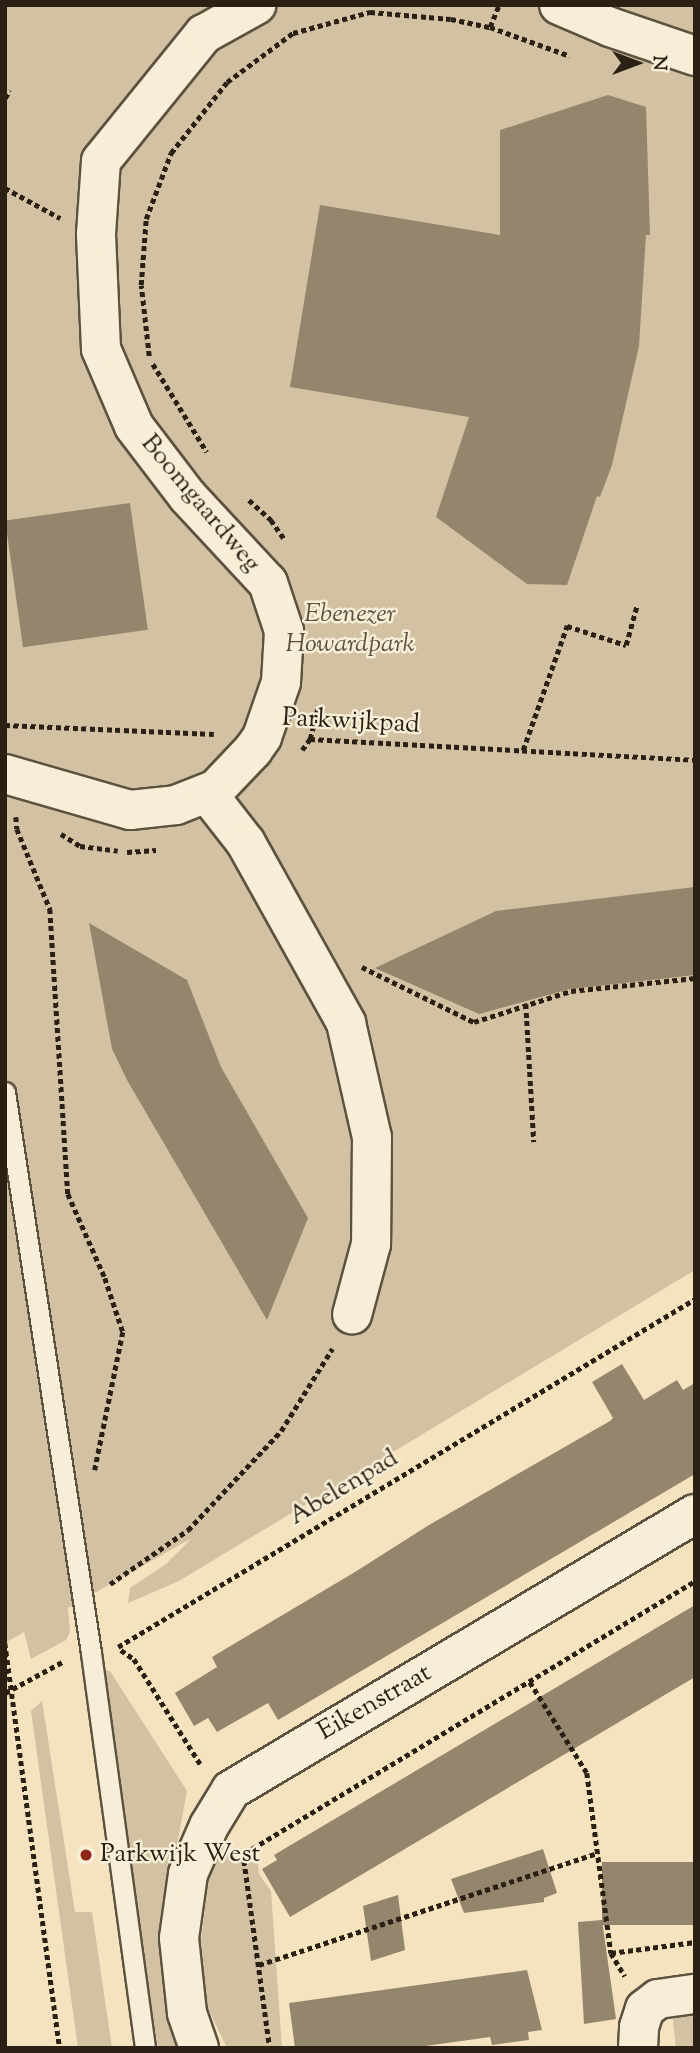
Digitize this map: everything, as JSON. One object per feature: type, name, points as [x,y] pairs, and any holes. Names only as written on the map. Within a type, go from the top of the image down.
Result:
[{"type":"street","name":"Boomgaardweg","points":[[7,774],[130,810],[176,805],[216,789],[262,737],[281,682],[284,631],[268,583],[188,497],[134,426],[102,349],[96,234],[102,161],[204,34],[256,5]]},
{"type":"street","points":[[559,5],[610,27],[695,56]]},
{"type":"street","points":[[207,793],[246,844],[346,1023],[372,1137],[371,1244],[352,1315]]},
{"type":"street","name":"Eikenstraat","points":[[216,1814],[231,1790],[248,1778],[695,1514]]},
{"type":"street","points":[[199,2048],[187,2013],[178,1938],[188,1874],[216,1814]]},
{"type":"street","points":[[638,2048],[639,2027],[645,2009],[658,1999],[695,1994]]},
{"type":"lane","points":[[5,1092],[91,1653],[145,2048]]},
{"type":"path","points":[[490,27],[499,5]]},
{"type":"path","points":[[214,464],[149,357],[141,285],[146,219],[171,153],[227,82],[293,33],[370,12],[451,19],[490,27],[579,59]]},
{"type":"path","points":[[5,98],[10,90]]},
{"type":"path","points":[[5,188],[96,234]]},
{"type":"path","points":[[242,493],[271,520],[287,542]]},
{"type":"path","points":[[523,750],[567,626],[626,645],[637,606]]},
{"type":"path","points":[[295,759],[310,739],[319,701]]},
{"type":"path","name":"Parkwijkpad","points":[[5,725],[695,760]]},
{"type":"path","points":[[7,774],[17,829],[50,909],[68,1194],[105,1278],[122,1332],[102,1448],[94,1474]]},
{"type":"path","points":[[58,832],[80,846],[139,853],[164,848]]},
{"type":"path","points":[[351,962],[474,1022],[571,992],[695,978]]},
{"type":"path","points":[[526,1004],[534,1142]]},
{"type":"path","name":"Abelenpad","points":[[5,1693],[54,1665],[117,1647],[695,1299]]},
{"type":"path","points":[[102,1590],[188,1530],[281,1431],[352,1315]]},
{"type":"path","points":[[245,1853],[695,1581]]},
{"type":"path","points":[[5,1643],[60,2048]]},
{"type":"path","points":[[117,1647],[134,1659],[216,1814],[245,1853],[270,2048]]},
{"type":"path","points":[[530,1682],[587,1773],[611,1953],[695,1942]]},
{"type":"path","points":[[259,1965],[598,1853]]},
{"type":"green space","name":"Ebenezer Howardpark","points":[[5,5],[695,5],[695,1270],[179,1581],[128,1603],[130,1588],[166,1564],[192,1538],[68,1608],[70,1632],[66,1640],[31,1659],[24,1632],[5,1643]]},
{"type":"green space","points":[[101,1670],[110,1671],[187,1791],[170,1882],[184,2048],[158,2048]]},
{"type":"green space","points":[[42,1701],[75,1912],[92,1912],[112,2048],[78,2048],[31,1711]]},
{"type":"green space","points":[[218,1851],[258,1864],[259,1874],[271,1891],[282,2048],[227,2048],[206,2004],[201,1941],[209,1875]]},
{"type":"green space","points":[[695,2009],[695,2048],[676,2048],[672,2012]]},
{"type":"building","points":[[608,95],[646,107],[650,235],[646,235],[639,346],[612,465],[600,497],[597,496],[567,585],[527,584],[436,517],[469,417],[290,387],[320,205],[500,235],[500,130]]},
{"type":"building","points":[[130,503],[148,630],[23,647],[5,521]]},
{"type":"building","points":[[695,887],[695,975],[570,989],[479,1014],[375,968],[496,911]]},
{"type":"building","points":[[89,923],[187,980],[221,1067],[308,1218],[267,1320],[127,1080],[112,1049]]},
{"type":"building","points":[[622,1364],[644,1400],[677,1380],[683,1390],[695,1383],[695,1474],[278,1720],[268,1703],[217,1732],[208,1718],[194,1726],[175,1693],[217,1667],[212,1657],[429,1525],[610,1421],[613,1418],[592,1382]]},
{"type":"building","points":[[695,1605],[695,1677],[290,1917],[262,1869],[277,1860],[274,1855]]},
{"type":"building","points":[[543,1849],[557,1893],[544,1898],[544,1902],[464,1913],[451,1879]]},
{"type":"building","points":[[602,1862],[695,1862],[695,1925],[602,1925]]},
{"type":"building","points":[[398,1895],[405,1950],[371,1961],[363,1906]]},
{"type":"building","points":[[602,1920],[616,2019],[584,2024],[578,1922]]},
{"type":"building","points":[[527,1970],[542,2030],[528,2032],[529,2040],[492,2045],[490,2037],[411,2048],[295,2048],[289,2003]]},
{"type":"place","name":"Parkwijk West","points":[[86,1855]]}]
